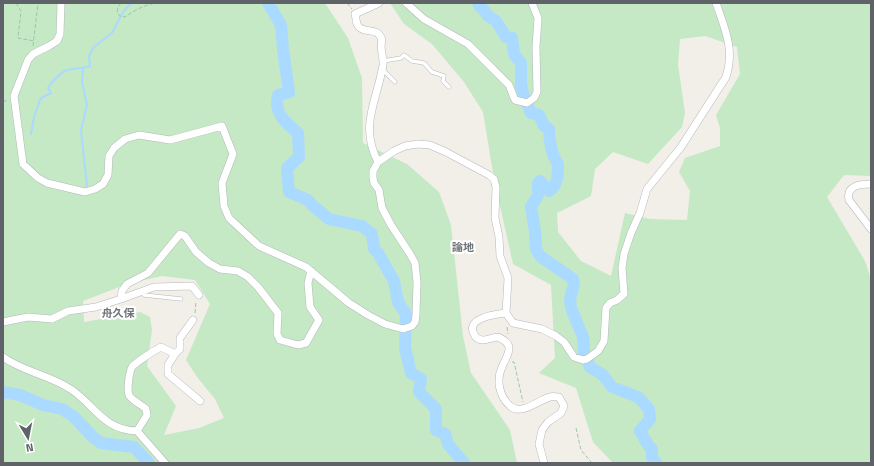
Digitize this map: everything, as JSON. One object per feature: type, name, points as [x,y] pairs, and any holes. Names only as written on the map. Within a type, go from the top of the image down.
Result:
[{"type":"street","points":[[61,3],[60,34],[57,41],[33,54],[28,60],[14,96],[23,164],[38,178],[47,183],[86,192],[103,184],[108,175],[109,156],[114,148],[125,139],[138,135],[170,140],[222,126],[233,154],[222,184],[224,206],[229,218],[259,246],[306,267],[349,303],[379,322],[409,328],[415,322],[417,309],[415,263],[382,208],[379,190],[374,183],[373,171],[378,162],[404,146],[418,144],[430,145],[446,152],[494,179],[496,187],[495,218],[499,238],[500,256],[508,278],[506,313],[513,323],[542,328],[564,342],[574,357],[582,360],[587,359],[598,350],[604,341],[606,308],[610,303],[617,300],[624,294],[622,268],[624,254],[640,213],[647,189],[681,147],[726,77],[729,67],[730,53],[727,35],[716,3]]},
{"type":"street","points":[[378,162],[374,154],[369,128],[370,114],[382,65],[382,40],[380,35],[376,32],[367,31],[360,27],[357,24],[356,14],[380,3]]},
{"type":"street","points":[[406,3],[424,20],[468,44],[508,85],[515,100],[527,103],[531,101],[537,92],[536,47],[538,18],[532,3]]},
{"type":"street","points":[[871,184],[852,187],[848,196],[849,200],[871,229]]},
{"type":"street","points":[[121,299],[122,291],[127,284],[148,273],[180,234],[185,236],[196,252],[209,263],[220,268],[238,271],[248,277],[278,313],[278,334],[280,340],[298,345],[306,343],[319,320],[310,307],[308,283],[311,271]]},
{"type":"street","points":[[3,322],[28,317],[52,319],[68,311],[96,307],[154,287],[192,286],[199,295]]},
{"type":"street","points":[[506,313],[488,315],[475,323],[473,328],[474,333],[478,339],[482,340],[498,337],[507,342],[509,346],[509,353],[498,380],[503,399],[514,408],[521,410],[551,397],[559,397],[564,406],[561,413],[548,422],[542,430],[539,444],[544,463]]},
{"type":"street","points":[[193,320],[180,338],[180,349],[168,365],[168,374],[200,401]]},
{"type":"street","points":[[137,431],[147,415],[146,409],[131,399],[129,394],[128,386],[132,367],[161,347],[175,354]]},
{"type":"street","points":[[3,357],[57,381],[72,390],[100,417],[116,426],[130,431],[137,431],[165,463]]},
{"type":"lane","points":[[395,82],[382,65],[401,58],[404,55],[412,61],[424,62],[432,72],[444,76],[443,81],[449,87]]},
{"type":"lane","points":[[142,291],[144,295],[181,300]]},
{"type":"path","points":[[16,3],[21,11],[18,38],[34,40],[38,3]]},
{"type":"path","points":[[121,3],[117,12],[120,16],[125,17],[134,10],[156,3]]},
{"type":"path","points":[[193,320],[196,300],[199,295]]},
{"type":"path","points":[[503,365],[514,362],[524,408]]},
{"type":"path","points":[[576,428],[581,450],[592,463]]},
{"type":"green space","points":[[3,3],[325,3],[348,38],[362,78],[363,143],[407,164],[439,192],[451,225],[463,336],[471,373],[510,430],[517,463],[3,463]],"holes":[[[162,276],[195,280],[210,304],[186,360],[197,377],[215,399],[224,418],[199,428],[164,435],[176,406],[147,366],[152,330],[150,317],[140,312],[84,322],[83,301],[127,284]]]},
{"type":"green space","points":[[390,3],[871,3],[871,176],[844,175],[827,197],[865,261],[871,279],[871,463],[613,463],[593,442],[576,388],[539,373],[555,358],[551,285],[513,264],[494,179],[483,112],[464,82],[432,44],[404,24]],"holes":[[[705,36],[737,47],[740,74],[716,115],[720,128],[720,146],[685,158],[679,172],[690,191],[687,220],[650,219],[625,213],[611,276],[581,261],[558,232],[557,213],[591,196],[595,169],[613,152],[648,164],[682,127],[685,113],[678,65],[680,39]]]},
{"type":"waterway","points":[[31,134],[34,117],[40,100],[51,93],[48,88],[64,71],[90,66],[89,56],[94,47],[112,33],[123,12],[131,3]]},
{"type":"waterway","points":[[268,3],[281,25],[289,92],[278,95],[277,107],[285,121],[298,133],[299,157],[287,168],[289,192],[308,200],[329,219],[362,226],[372,234],[374,249],[378,253],[394,281],[398,302],[406,314],[405,348],[411,373],[421,379],[419,392],[436,409],[436,430],[445,434],[448,444],[464,463]]},
{"type":"waterway","points":[[478,3],[488,16],[496,21],[506,37],[512,38],[514,54],[521,63],[521,85],[523,93],[531,113],[539,115],[544,126],[549,129],[551,148],[558,164],[556,183],[549,191],[540,181],[538,183],[538,195],[531,207],[536,249],[540,256],[573,279],[574,284],[570,299],[571,308],[583,337],[584,352],[590,367],[603,375],[612,387],[638,397],[649,409],[650,419],[640,431],[652,449],[652,457],[656,463]]},
{"type":"waterway","points":[[83,68],[82,82],[87,105],[81,130],[87,186]]},
{"type":"waterway","points":[[3,392],[20,395],[43,405],[62,409],[73,416],[93,437],[101,443],[134,447],[149,463]]},
{"type":"district","name":"論地","points":[[463,247]]},
{"type":"district","name":"舟久保","points":[[118,313]]}]
